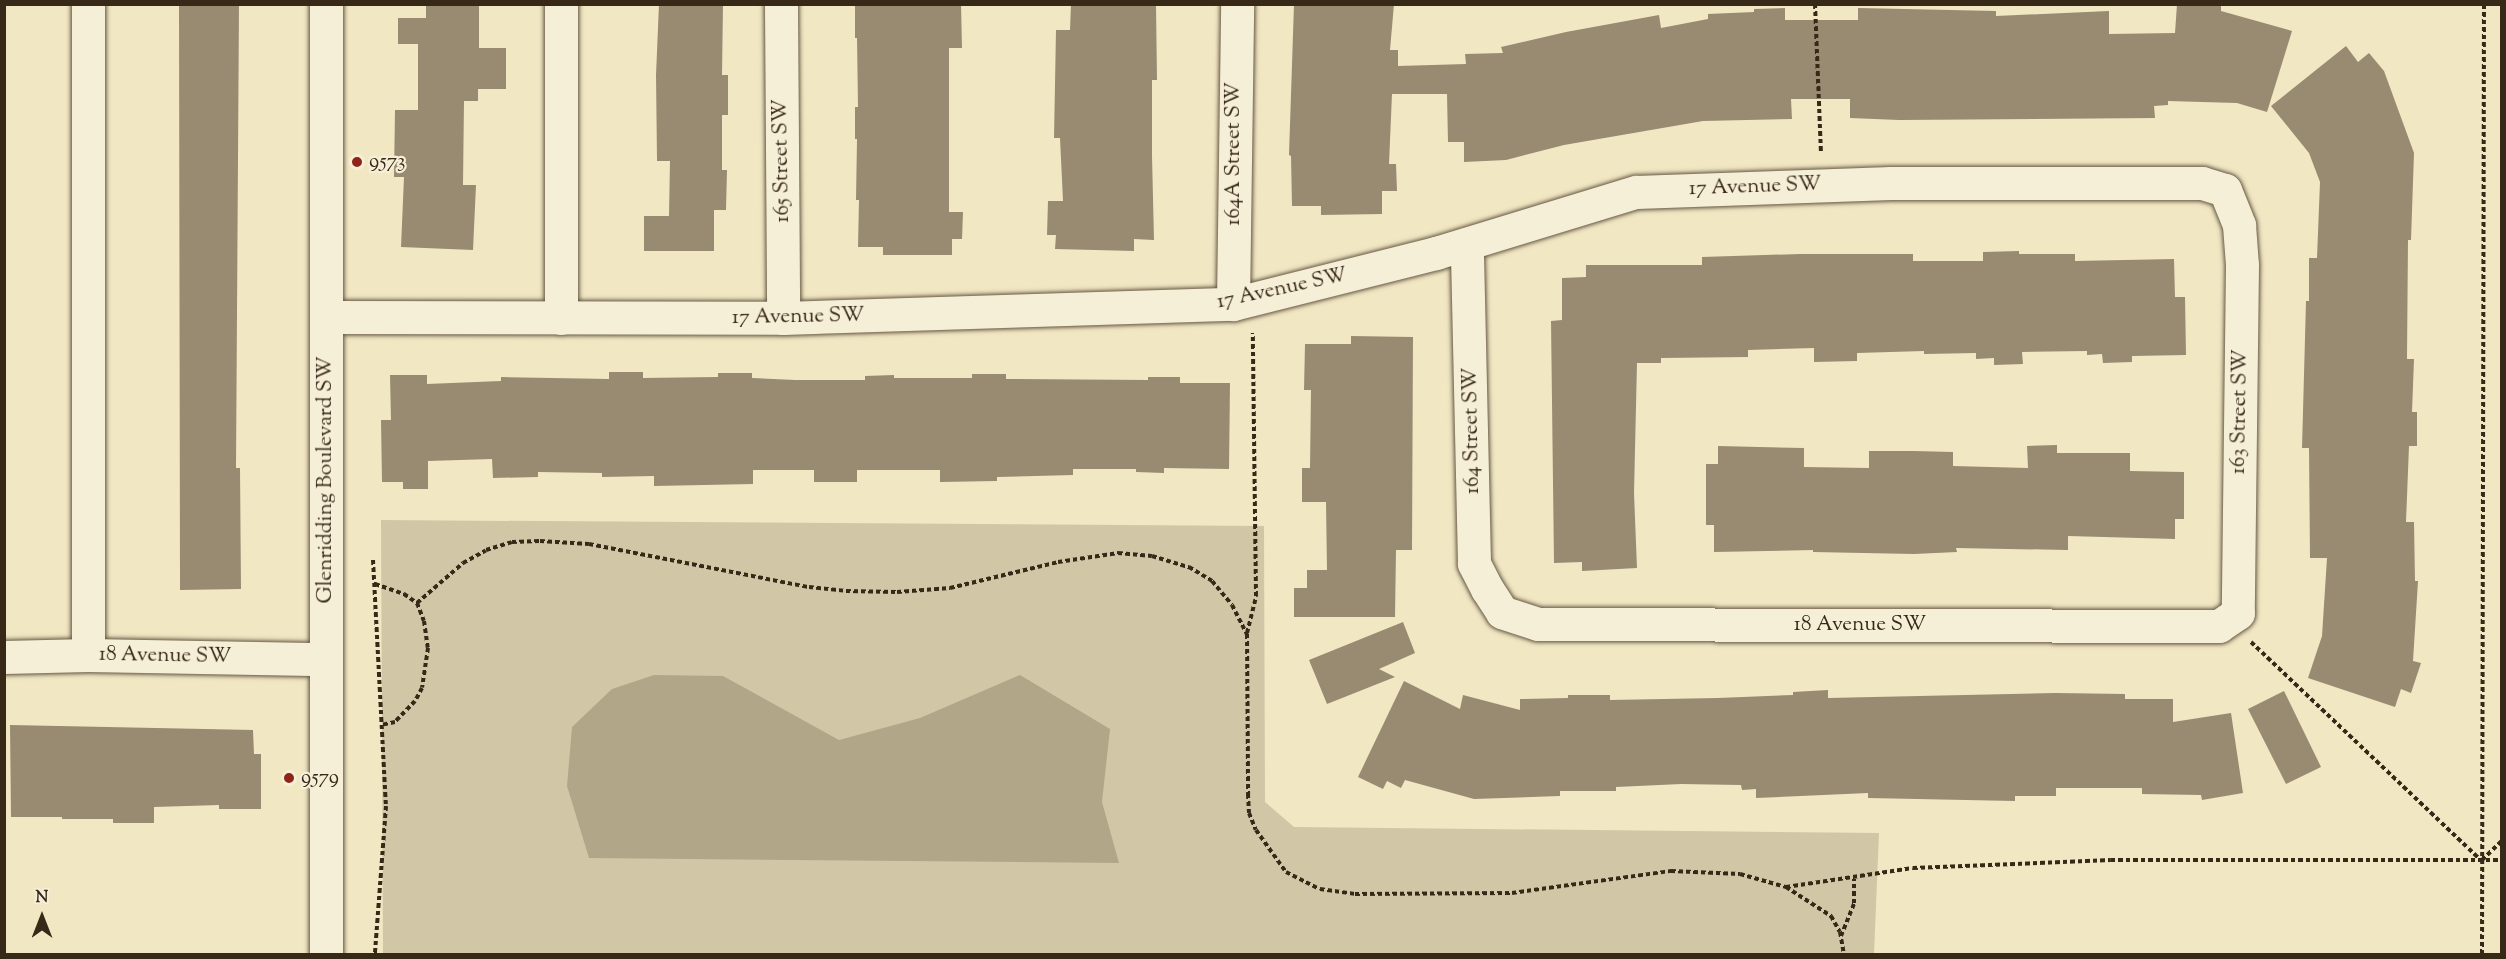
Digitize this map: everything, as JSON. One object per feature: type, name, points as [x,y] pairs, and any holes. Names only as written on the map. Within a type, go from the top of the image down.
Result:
[{"type":"street","points":[[88,4],[88,655]]},
{"type":"street","name":"Glenridding Boulevard SW","points":[[326,4],[326,954]]},
{"type":"street","points":[[561,4],[561,318]]},
{"type":"street","name":"165 Street SW","points":[[781,4],[783,318]]},
{"type":"street","name":"164A Street SW","points":[[1237,4],[1243,302]]},
{"type":"street","name":"17 Avenue SW","points":[[327,317],[783,318],[1243,302],[1467,244],[1636,192],[1822,185],[2202,183],[2225,190]]},
{"type":"street","name":"163 Street SW","points":[[2224,623],[2238,613],[2242,265],[2239,225],[2225,190]]},
{"type":"street","name":"164 Street SW","points":[[1467,244],[1474,563],[1502,612]]},
{"type":"street","name":"18 Avenue SW","points":[[1502,612],[1538,624],[2224,623]]},
{"type":"street","name":"18 Avenue SW","points":[[4,657],[88,655],[326,659]]},
{"type":"path","points":[[1815,4],[1822,185]]},
{"type":"path","points":[[2482,954],[2484,4]]},
{"type":"path","points":[[1243,302],[1256,596],[1247,634],[1249,813],[1256,830],[1286,872],[1320,889],[1355,894],[1512,893],[1671,871],[1740,874],[1786,886],[1831,916],[1841,936],[1844,954]]},
{"type":"path","points":[[417,603],[463,563],[486,550],[512,542],[589,544],[809,587],[897,592],[950,588],[1091,556],[1118,553],[1152,556],[1189,567],[1212,581],[1232,605],[1247,634]]},
{"type":"path","points":[[374,560],[386,806],[375,954]]},
{"type":"path","points":[[375,584],[404,594],[417,603],[424,621],[428,648],[422,688],[405,715],[395,722],[381,725]]},
{"type":"path","points":[[2224,623],[2481,861]]},
{"type":"path","points":[[2481,861],[2502,841]]},
{"type":"path","points":[[1786,886],[1854,879],[1913,868],[2112,861],[2502,861]]},
{"type":"path","points":[[1841,936],[1854,903],[1854,879]]},
{"type":"shaded area","points":[[381,520],[1264,526],[1265,802],[1294,827],[1879,833],[1874,954],[383,954]]},
{"type":"shaded area","points":[[654,675],[723,676],[839,740],[920,718],[1020,675],[1110,729],[1102,802],[1119,863],[589,858],[567,786],[572,727],[612,689]]},
{"type":"building","points":[[179,4],[239,4],[236,468],[240,468],[241,589],[180,590]]},
{"type":"building","points":[[659,4],[723,4],[722,75],[728,75],[728,115],[722,115],[722,170],[727,170],[726,210],[714,210],[714,251],[644,251],[644,216],[669,216],[670,161],[657,161],[656,75]]},
{"type":"building","points":[[855,4],[961,4],[962,48],[949,48],[949,212],[963,212],[962,239],[952,239],[952,255],[883,255],[883,247],[858,247]]},
{"type":"building","points":[[1071,4],[1156,4],[1157,80],[1152,80],[1154,240],[1134,239],[1134,251],[1055,249],[1056,235],[1047,235],[1048,201],[1063,201],[1060,138],[1054,138],[1056,30],[1070,30]]},
{"type":"building","points":[[1294,4],[1394,4],[1390,50],[1398,50],[1398,66],[1466,64],[1465,54],[1503,53],[1501,47],[1659,15],[1661,28],[1708,19],[1708,14],[1754,12],[1754,9],[1785,8],[1785,20],[1858,20],[1858,8],[1996,11],[1996,16],[2109,11],[2109,34],[2175,33],[2177,4],[2221,4],[2221,11],[2292,31],[2267,112],[2237,103],[2168,101],[2168,105],[2154,106],[2155,118],[1899,120],[1850,118],[1850,99],[1791,99],[1792,119],[1703,121],[1564,145],[1506,160],[1464,162],[1464,142],[1448,142],[1447,94],[1392,94],[1389,164],[1396,164],[1397,191],[1382,191],[1382,214],[1321,215],[1321,206],[1292,206],[1291,156],[1289,155]]},
{"type":"building","points":[[426,5],[479,5],[479,48],[506,48],[506,89],[478,89],[478,101],[464,101],[463,185],[476,185],[473,250],[401,247],[404,177],[394,177],[395,110],[418,110],[418,44],[398,44],[398,18],[426,18]]},
{"type":"building","points":[[2346,46],[2358,62],[2369,53],[2384,71],[2414,153],[2411,240],[2408,240],[2407,359],[2414,359],[2412,412],[2417,412],[2417,446],[2409,446],[2406,522],[2414,522],[2415,581],[2418,581],[2413,661],[2421,663],[2411,693],[2401,689],[2395,707],[2308,678],[2322,636],[2327,558],[2310,558],[2309,448],[2302,448],[2306,301],[2309,301],[2309,258],[2317,258],[2320,182],[2309,153],[2271,106]]},
{"type":"building","points":[[2019,251],[2019,254],[2075,254],[2075,261],[2174,259],[2175,297],[2185,297],[2186,355],[2132,356],[2132,362],[2103,363],[2102,354],[2087,355],[2087,351],[2022,352],[2023,364],[1994,365],[1994,358],[1976,359],[1976,353],[1924,354],[1924,351],[1857,353],[1857,361],[1814,362],[1814,348],[1748,350],[1748,357],[1661,358],[1661,363],[1637,363],[1634,493],[1637,568],[1582,571],[1582,562],[1554,563],[1551,321],[1562,320],[1562,278],[1586,277],[1586,265],[1702,265],[1702,257],[1913,254],[1913,261],[1983,261],[1983,252]]},
{"type":"building","points":[[1351,336],[1413,337],[1412,550],[1396,550],[1395,617],[1294,617],[1294,588],[1307,588],[1307,570],[1327,570],[1326,502],[1302,502],[1302,468],[1310,468],[1311,390],[1304,390],[1305,344],[1351,344]]},
{"type":"building","points":[[609,372],[643,372],[643,378],[718,377],[718,373],[752,373],[752,378],[865,380],[865,376],[972,378],[972,374],[1006,374],[1006,379],[1148,380],[1148,377],[1180,377],[1180,383],[1230,383],[1229,469],[1164,468],[1164,473],[1136,472],[1136,469],[1073,469],[1073,475],[997,477],[997,481],[940,482],[940,470],[857,470],[857,482],[814,482],[814,470],[753,470],[753,484],[654,486],[654,476],[602,477],[602,473],[538,472],[538,477],[493,478],[492,459],[428,461],[428,489],[403,489],[403,482],[382,482],[381,420],[391,420],[390,375],[427,375],[427,384],[501,381],[501,377],[609,379]]},
{"type":"building","points":[[2057,445],[2057,453],[2130,453],[2130,471],[2184,472],[2184,519],[2175,519],[2175,539],[2068,536],[2068,550],[1956,548],[1957,552],[1914,554],[1813,552],[1813,550],[1714,552],[1714,525],[1706,525],[1706,464],[1718,464],[1718,446],[1804,448],[1804,467],[1869,468],[1869,451],[1914,451],[1953,452],[1953,466],[2028,468],[2027,446]]},
{"type":"building","points":[[1403,622],[1415,653],[1379,669],[1395,677],[1327,704],[1309,660]]},
{"type":"building","points":[[1404,681],[1460,709],[1463,695],[1520,710],[1520,699],[1568,698],[1568,695],[1610,695],[1610,700],[1718,698],[1793,695],[1793,692],[1828,690],[1828,698],[2055,693],[2125,694],[2125,699],[2173,699],[2173,722],[2231,713],[2243,793],[2202,800],[2201,795],[2142,794],[2142,788],[2056,788],[2056,796],[2015,796],[2015,801],[1868,798],[1868,793],[1756,798],[1756,789],[1742,790],[1741,785],[1681,784],[1616,787],[1616,791],[1560,791],[1560,796],[1474,799],[1405,780],[1401,788],[1387,781],[1383,789],[1358,777]]},
{"type":"building","points":[[2284,691],[2321,767],[2286,784],[2248,709]]},
{"type":"building","points":[[10,725],[253,730],[254,754],[261,754],[261,809],[219,809],[219,805],[154,807],[154,823],[113,823],[113,819],[11,817]]},
{"type":"place","name":"9573","points":[[357,162]]},
{"type":"place","name":"9579","points":[[289,778]]}]
